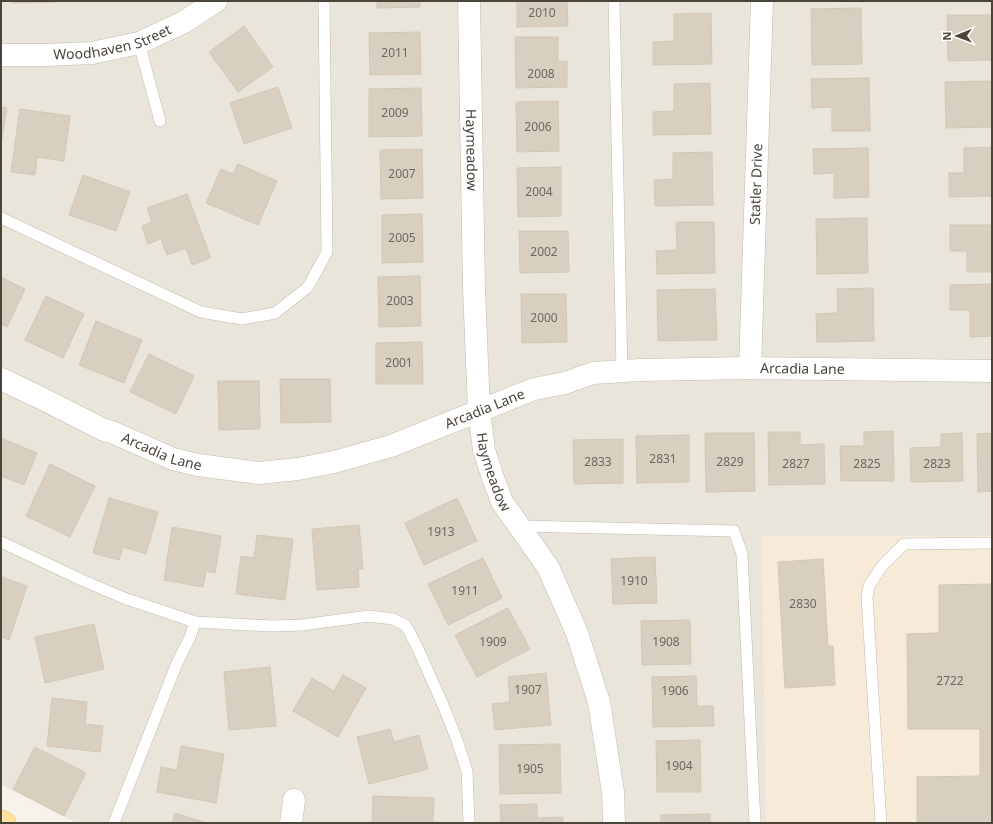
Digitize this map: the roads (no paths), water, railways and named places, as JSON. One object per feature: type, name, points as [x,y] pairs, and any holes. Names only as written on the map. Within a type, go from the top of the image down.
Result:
[{"type":"main road","points":[[1,821],[5,823]]},
{"type":"street","name":"Woodhaven Street","points":[[1,55],[92,53],[139,43],[184,22],[216,1]]},
{"type":"street","name":"Haymeadow","points":[[469,1],[474,288],[479,412],[484,450],[502,502],[548,567],[577,633],[599,702],[613,792],[614,823]]},
{"type":"street","name":"Statler Drive","points":[[750,368],[762,1]]},
{"type":"street","name":"Arcadia Lane","points":[[1,379],[104,430],[112,432],[173,459],[198,465],[259,473],[298,469],[334,462],[391,446],[534,389],[565,383],[593,373],[750,368],[992,371]]},
{"type":"street","points":[[291,823],[294,800]]},
{"type":"lane","points":[[1,218],[202,312],[242,319],[275,313],[308,287],[327,252],[324,1]]},
{"type":"lane","points":[[614,1],[622,371]]},
{"type":"lane","points":[[139,43],[160,121]]},
{"type":"lane","points":[[519,526],[734,531],[742,554],[755,823]]},
{"type":"lane","points":[[1,542],[124,598],[196,622],[272,626],[302,625],[369,616],[393,619],[405,625],[419,651],[457,740],[467,771],[469,823]]},
{"type":"lane","points":[[881,823],[868,597],[869,586],[882,566],[904,544],[992,543]]},
{"type":"lane","points":[[114,823],[177,663],[196,622]]}]
